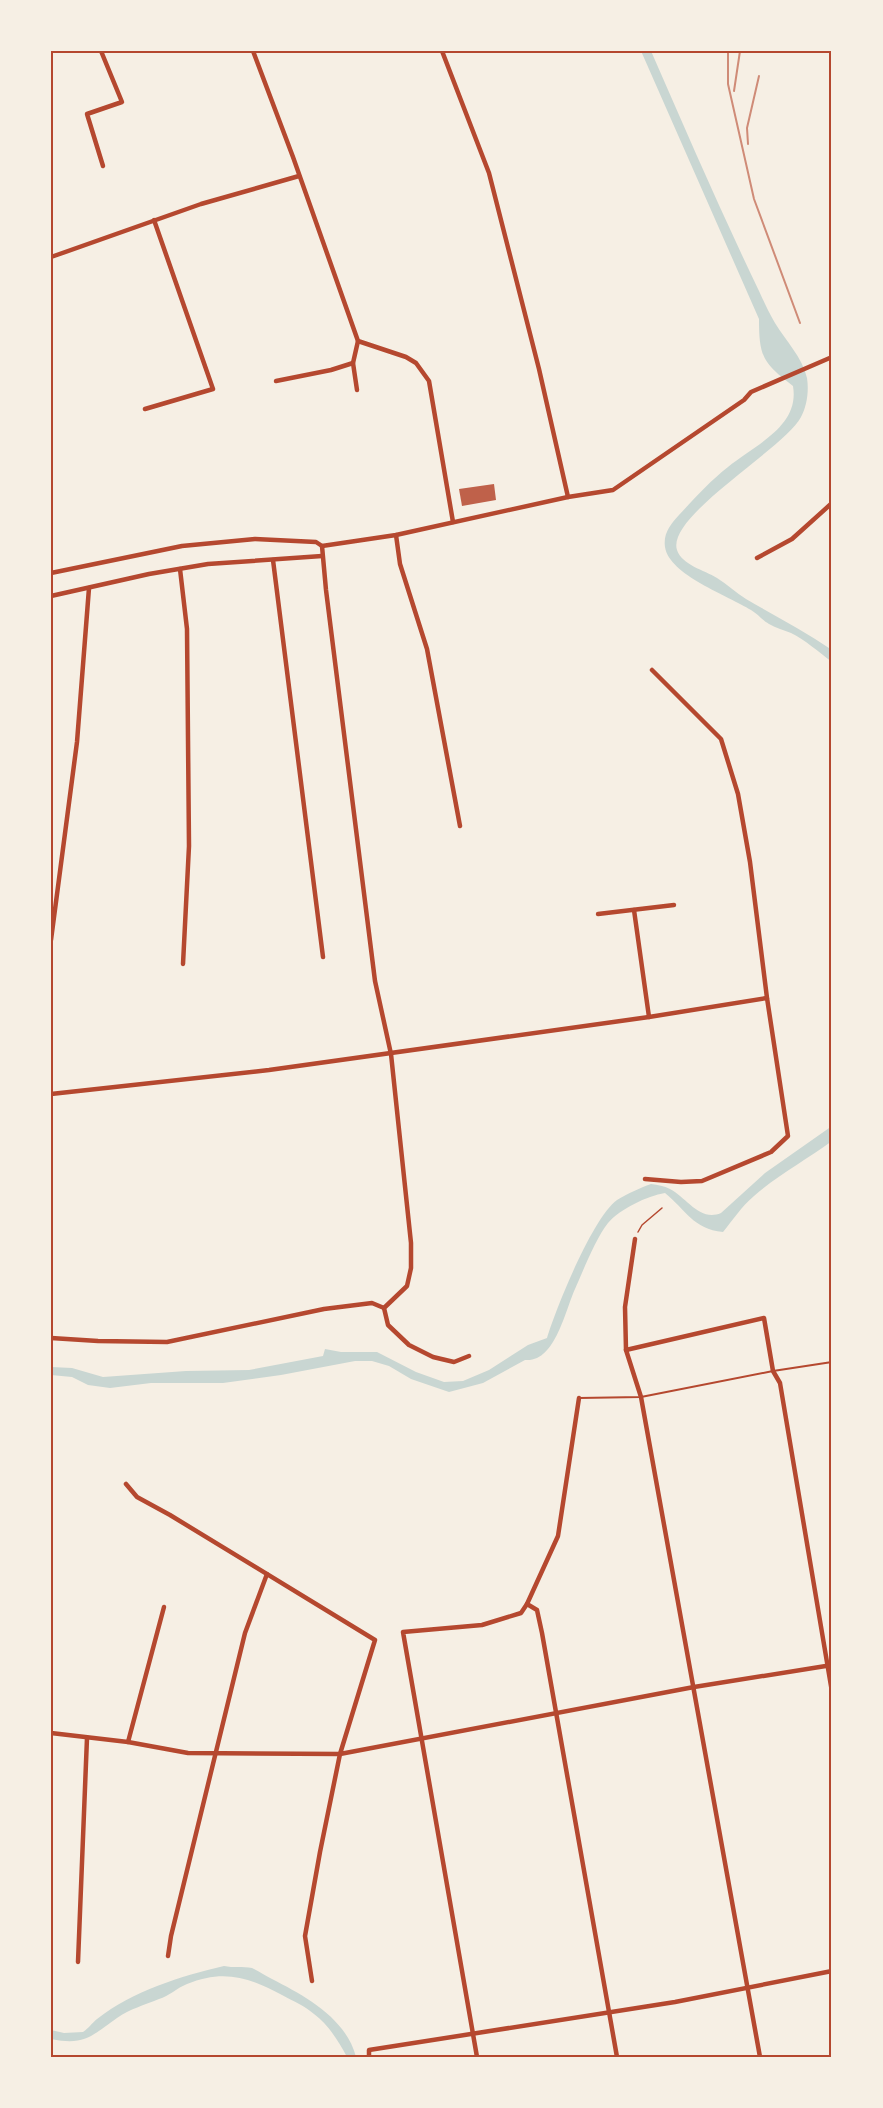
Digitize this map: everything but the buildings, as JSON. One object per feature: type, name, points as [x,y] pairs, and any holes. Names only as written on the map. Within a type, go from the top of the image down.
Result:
[{"type":"street","points":[[101,51],[122,102],[87,114],[103,166]]},
{"type":"street","points":[[253,51],[358,341],[353,363],[357,390]]},
{"type":"street","points":[[442,51],[489,173],[539,369],[568,497]]},
{"type":"street","points":[[51,257],[201,204],[299,176]]},
{"type":"street","points":[[145,409],[213,389],[154,220]]},
{"type":"street","points":[[358,341],[406,357],[416,363],[429,381],[453,522]]},
{"type":"street","points":[[51,573],[183,546],[255,539],[316,542],[322,546],[396,535],[568,497],[613,490],[744,400],[751,392],[832,357]]},
{"type":"street","points":[[276,381],[331,370],[353,363]]},
{"type":"street","points":[[757,558],[792,539],[832,503]]},
{"type":"street","points":[[396,535],[400,564],[427,649],[460,826]]},
{"type":"street","points":[[322,546],[375,981],[391,1054],[411,1243],[411,1268],[407,1286],[384,1308]]},
{"type":"street","points":[[51,596],[149,574],[208,564],[322,556]]},
{"type":"street","points":[[273,560],[322,957]]},
{"type":"street","points":[[180,569],[187,629],[189,846],[183,964]]},
{"type":"street","points":[[51,940],[77,742],[89,588]]},
{"type":"street","points":[[645,1179],[702,1181],[771,1152],[788,1136],[767,998],[750,862],[738,794],[721,739],[652,670]]},
{"type":"street","points":[[598,914],[674,905]]},
{"type":"street","points":[[634,910],[649,1017]]},
{"type":"street","points":[[51,1094],[391,1054],[767,998]]},
{"type":"street","points":[[635,1239],[625,1307],[626,1350],[641,1397],[760,2057]]},
{"type":"street","points":[[51,1338],[167,1342],[324,1309],[372,1303],[384,1308]]},
{"type":"street","points":[[384,1308],[388,1325],[409,1345],[433,1357],[454,1362],[469,1356]]},
{"type":"street","points":[[626,1350],[764,1318],[773,1371],[780,1383],[830,1665],[832,1692]]},
{"type":"street","points":[[477,2057],[403,1632],[482,1625],[521,1613],[558,1536],[579,1398]]},
{"type":"street","points":[[126,1484],[137,1497],[375,1640],[340,1754],[305,1936],[312,1981]]},
{"type":"street","points":[[168,1956],[245,1633],[267,1574]]},
{"type":"street","points":[[527,1604],[537,1610],[617,2057]]},
{"type":"street","points":[[128,1742],[164,1606]]},
{"type":"street","points":[[51,1733],[128,1742],[188,1753],[340,1754],[694,1687],[830,1665]]},
{"type":"street","points":[[78,1962],[87,1738]]},
{"type":"street","points":[[369,2057],[369,2050],[609,2013],[832,1971]]},
{"type":"lane","points":[[579,1398],[641,1397],[832,1362]]},
{"type":"path","points":[[635,1239],[642,1225],[662,1208]]},
{"type":"shaded area","points":[[641,51],[651,51],[765,303],[805,370],[808,383],[806,403],[801,417],[790,431],[689,519],[678,536],[677,550],[688,563],[717,578],[746,599],[832,650],[832,662],[791,633],[769,624],[751,610],[688,576],[669,557],[665,547],[666,533],[671,525],[697,496],[721,472],[762,443],[782,424],[793,400],[793,386],[769,365],[765,358],[760,342],[759,319]]},
{"type":"shaded area","points":[[832,1126],[832,1141],[754,1196],[723,1232],[697,1223],[665,1193],[642,1200],[619,1213],[603,1229],[594,1246],[558,1334],[551,1345],[535,1359],[525,1360],[483,1383],[449,1392],[411,1379],[389,1366],[372,1361],[355,1361],[223,1383],[151,1383],[110,1388],[88,1385],[72,1377],[51,1375],[51,1367],[72,1368],[103,1377],[186,1371],[249,1370],[323,1356],[325,1349],[341,1352],[377,1352],[416,1372],[444,1382],[463,1381],[489,1370],[528,1345],[547,1338],[558,1306],[587,1243],[607,1210],[617,1200],[651,1184],[670,1189],[700,1212],[713,1215],[721,1213],[765,1173]]},
{"type":"shaded area","points":[[224,1966],[252,1968],[310,2001],[334,2020],[351,2043],[356,2057],[347,2057],[328,2028],[303,2006],[258,1984],[224,1976],[200,1979],[187,1984],[163,1998],[127,2012],[87,2038],[72,2041],[51,2039],[51,2030],[64,2033],[83,2032],[97,2019],[126,2000],[174,1980]]},
{"type":"railway","points":[[728,51],[728,84],[754,199],[800,323]]},
{"type":"railway","points":[[734,91],[740,51]]},
{"type":"railway","points":[[748,144],[747,128],[759,76]]}]
